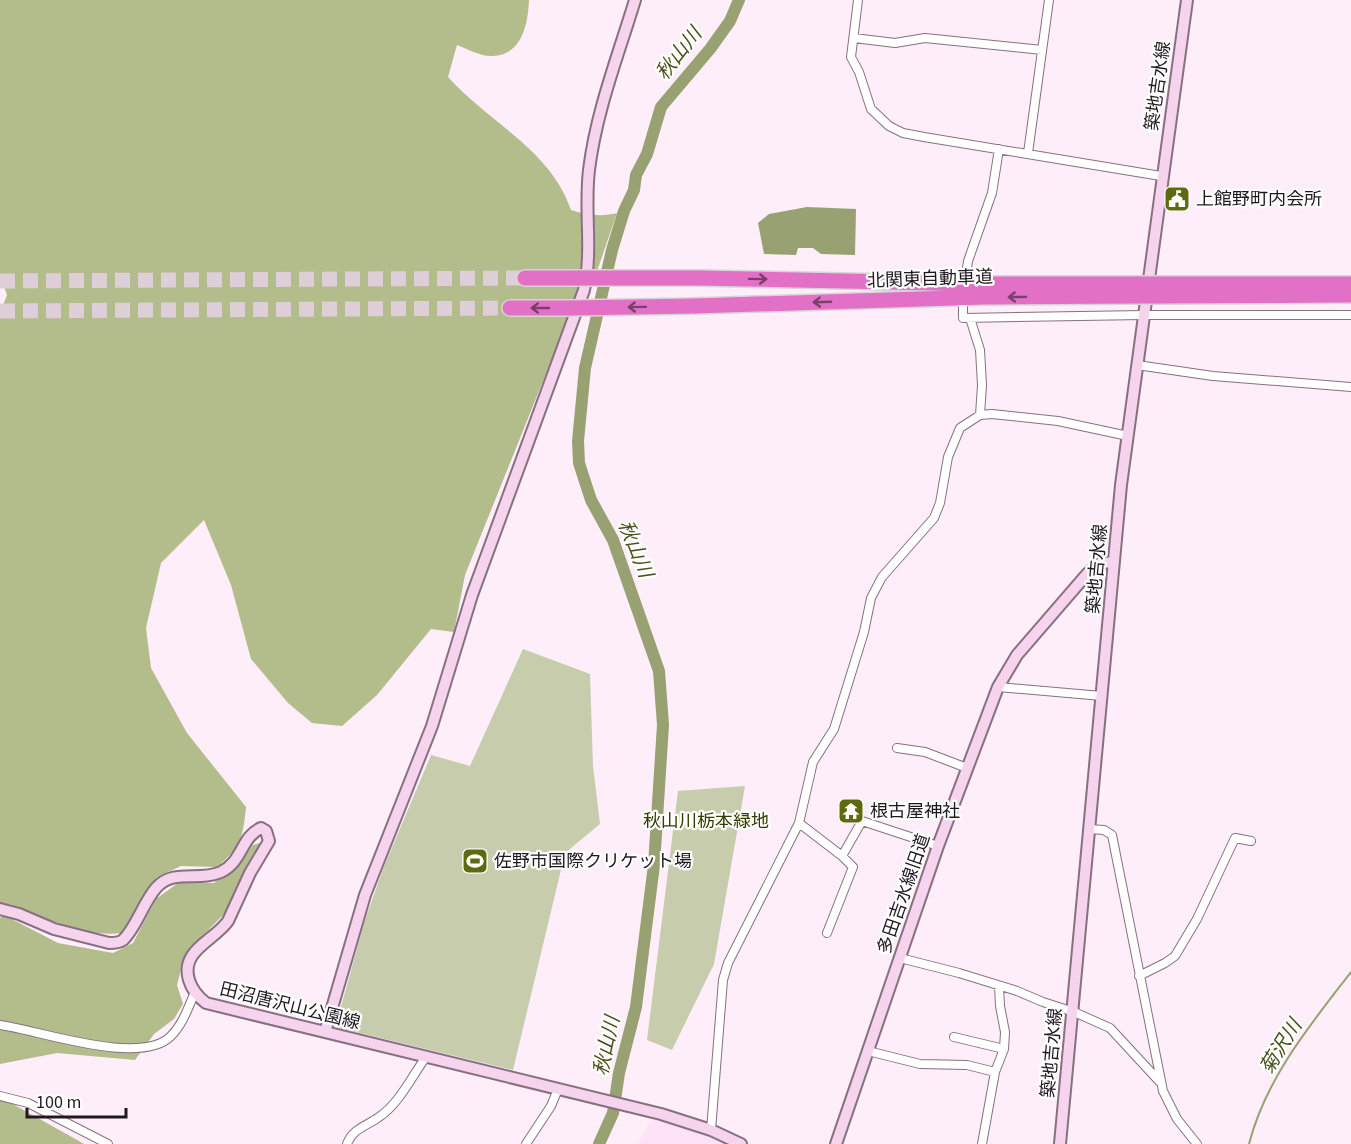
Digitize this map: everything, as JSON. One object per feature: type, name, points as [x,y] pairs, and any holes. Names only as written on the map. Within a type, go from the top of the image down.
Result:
[{"type":"highway","name":"北関東自動車道","points":[[525,278],[699,278],[1351,295]]},
{"type":"highway","name":"北関東自動車道","points":[[1157,290],[1351,284]]},
{"type":"highway","name":"北関東自動車道","points":[[510,308],[695,306],[1138,290]]},
{"type":"main road","points":[[326,1032],[365,895],[432,726],[472,595],[584,290],[589,261],[587,204],[589,168],[602,110],[634,0]]},
{"type":"main road","name":"築地吉水線","points":[[1060,1144],[1114,562],[1161,176],[1186,0]]},
{"type":"main road","name":"多田吉水線旧道","points":[[836,1144],[938,846],[998,687],[1017,655],[1087,574],[1101,563],[1114,562]]},
{"type":"main road","name":"田沼唐沢山公園線","points":[[0,909],[19,914],[54,929],[109,943],[118,942],[125,936],[160,884],[173,876],[202,876],[223,871],[237,860],[254,831],[261,828],[266,831],[269,841],[250,873],[228,921],[190,957],[188,974],[195,992],[206,1003],[648,1111],[711,1130],[741,1144]]},
{"type":"street","points":[[858,0],[851,57],[859,72],[866,99],[877,117],[889,126],[903,133],[924,137],[1161,176]]},
{"type":"street","points":[[1028,153],[1049,0]]},
{"type":"street","points":[[854,38],[885,43],[925,38],[1042,50]]},
{"type":"street","points":[[966,274],[968,261],[992,192],[999,149]]},
{"type":"street","points":[[963,306],[963,318],[1351,315]]},
{"type":"street","points":[[970,318],[980,350],[982,385],[980,415]]},
{"type":"street","points":[[1137,365],[1213,376],[1351,387]]},
{"type":"street","points":[[711,1130],[723,980],[728,963],[799,824],[813,762],[834,729],[864,632],[871,598],[882,577],[934,519],[940,503],[951,446],[960,428],[980,415],[1012,416],[1058,421],[1128,435]]},
{"type":"street","points":[[998,687],[1102,696]]},
{"type":"street","points":[[897,748],[925,752],[967,768]]},
{"type":"street","points":[[842,856],[862,821],[938,846]]},
{"type":"street","points":[[799,824],[853,867],[827,933]]},
{"type":"street","points":[[1089,829],[1104,830],[1112,835],[1160,1082],[1168,1106],[1197,1144]]},
{"type":"street","points":[[1139,976],[1175,956],[1197,919],[1235,838],[1251,840]]},
{"type":"street","points":[[900,958],[968,975],[1072,1011],[1110,1028],[1160,1082]]},
{"type":"street","points":[[982,1144],[995,1072],[1004,1048],[1005,1032],[999,986]]},
{"type":"street","points":[[0,1024],[67,1040],[116,1048],[154,1046],[170,1037],[183,1021],[195,992]]},
{"type":"street","points":[[954,1037],[1004,1048]]},
{"type":"street","points":[[868,1051],[920,1064],[967,1065],[995,1072]]},
{"type":"street","points":[[347,1144],[361,1126],[377,1119],[389,1110],[426,1057]]},
{"type":"street","points":[[526,1144],[551,1106],[558,1089]]},
{"type":"street","points":[[0,1095],[28,1104],[108,1144]]},
{"type":"shaded area","points":[[0,0],[529,0],[522,37],[511,50],[489,56],[457,45],[448,77],[534,153],[549,170],[571,210],[594,215],[617,213],[595,277],[585,300],[553,356],[465,575],[454,632],[431,629],[377,695],[342,726],[312,723],[288,703],[251,659],[231,585],[204,520],[161,563],[146,628],[151,668],[187,733],[246,807],[244,826],[236,847],[217,867],[181,866],[157,877],[122,933],[108,934],[80,929],[9,904],[0,904],[0,313],[7,295],[0,274]]},
{"type":"shaded area","points":[[807,207],[856,209],[855,255],[821,254],[813,248],[798,248],[796,255],[764,254],[758,223],[769,214]]},
{"type":"shaded area","points":[[260,843],[227,911],[185,954],[177,985],[183,1004],[174,1019],[154,1034],[135,1060],[57,1053],[0,1064],[0,918],[4,915],[58,943],[113,953],[133,943],[156,899],[178,883],[214,883],[239,865],[253,845]]},
{"type":"shaded area","points":[[0,1097],[79,1141],[84,1144],[0,1144]]},
{"type":"shaded area","points":[[657,1119],[710,1136],[726,1144],[638,1144],[650,1121]]},
{"type":"green space","name":"佐野市国際クリケット場","points":[[523,649],[590,674],[593,766],[600,824],[565,853],[513,1070],[339,1028],[336,1025],[364,923],[383,869],[431,755],[470,766]]},
{"type":"green space","name":"秋山川栃本緑地","points":[[745,786],[714,964],[672,1050],[647,1040],[678,791]]},
{"type":"waterway","name":"秋山川","points":[[599,1144],[613,1113],[619,1073],[636,1007],[654,865],[663,725],[659,671],[613,540],[591,500],[579,463],[578,441],[585,368],[612,250],[624,211],[634,190],[636,175],[647,154],[661,107],[710,49],[730,21],[739,0]]},
{"type":"waterway","name":"菊沢川","points":[[1249,1144],[1266,1097],[1291,1053],[1351,972]]},
{"type":"tunnel","points":[[0,281],[525,278]]},
{"type":"tunnel","points":[[0,311],[510,308]]},
{"type":"place","name":"上館野町内会所","points":[[1177,199]]},
{"type":"place","name":"根古屋神社","points":[[851,811]]},
{"type":"place","name":"佐野市国際クリケット場","points":[[475,861]]}]
